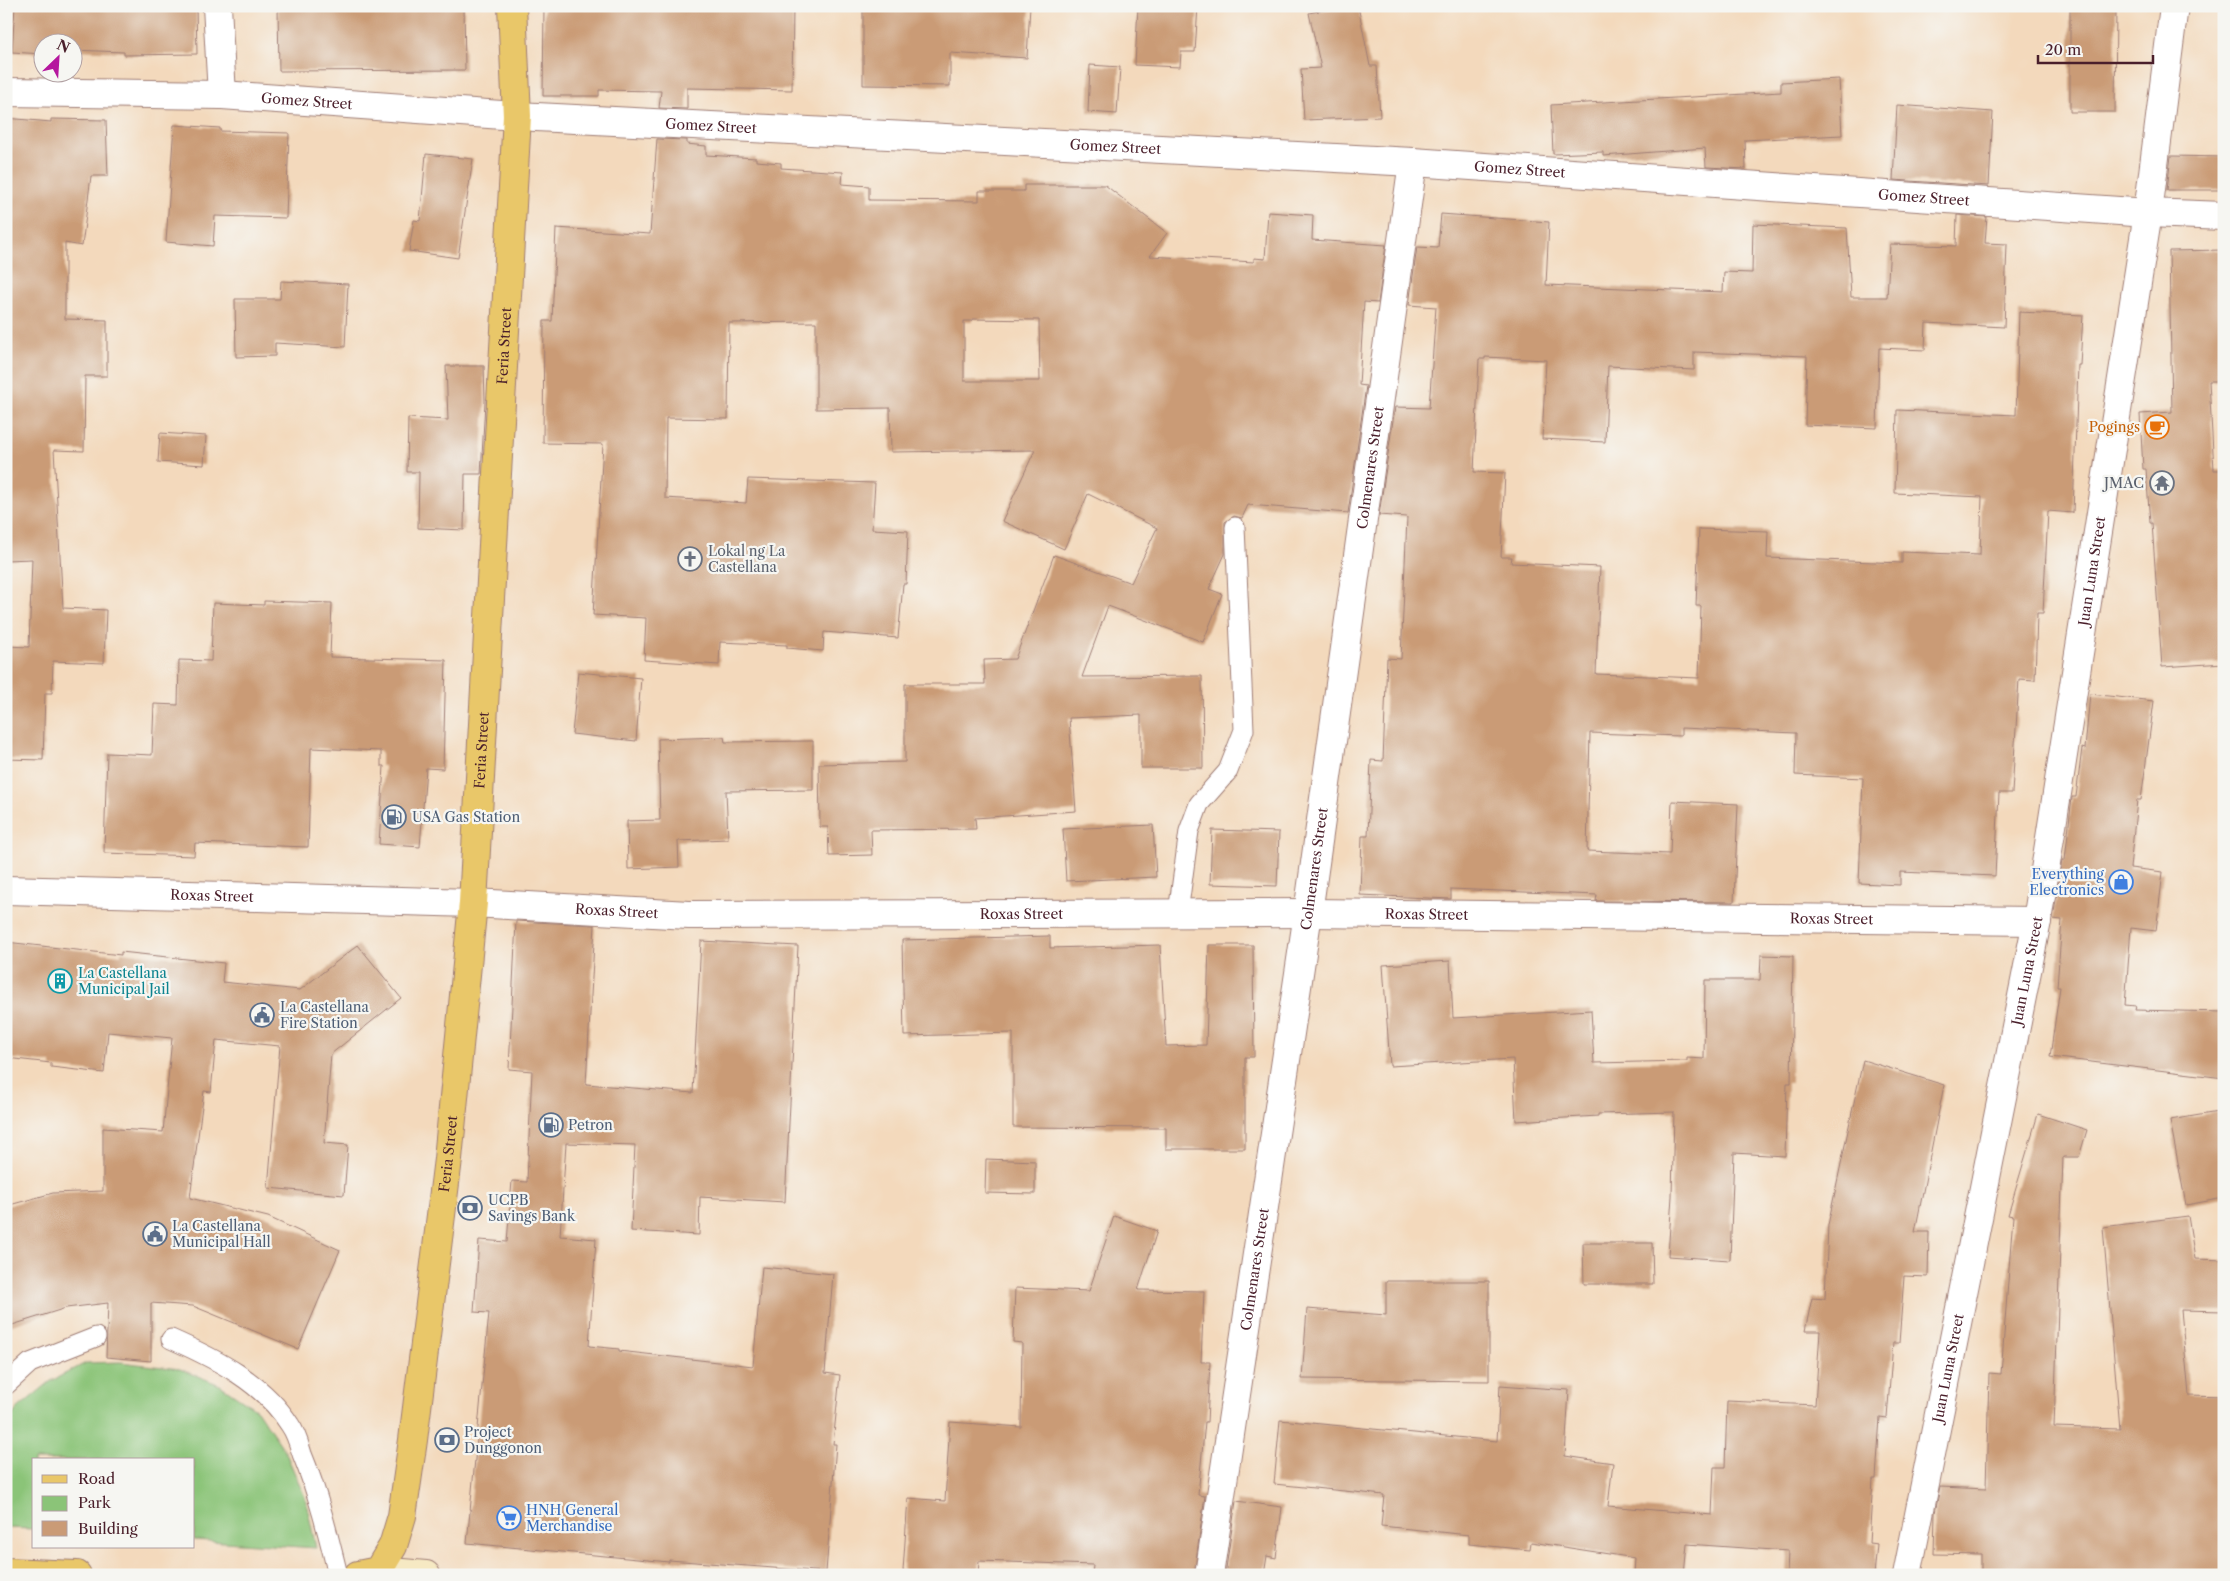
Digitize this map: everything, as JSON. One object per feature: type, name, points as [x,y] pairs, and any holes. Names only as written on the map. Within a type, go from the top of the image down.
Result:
[{"type":"main road","name":"Feria Street","points":[[371,1573],[393,1546],[402,1516],[448,1159],[473,903],[517,116],[512,6]]},
{"type":"main road","points":[[6,1572],[77,1575]]},
{"type":"street","points":[[217,6],[222,95]]},
{"type":"street","name":"Juan Luna Street","points":[[1907,1575],[2037,921],[2148,213],[2174,6]]},
{"type":"street","name":"Gomez Street","points":[[6,92],[222,95],[517,116],[1413,162],[2148,213],[2224,216]]},
{"type":"street","name":"Colmenares Street","points":[[1209,1575],[1308,913],[1413,162]]},
{"type":"street","name":"Roxas Street","points":[[6,890],[473,903],[689,915],[1308,913],[2037,921]]},
{"type":"street","points":[[371,1573],[426,1575]]},
{"type":"lane","points":[[1178,913],[1188,831],[1199,804],[1228,771],[1244,730],[1235,527]]},
{"type":"lane","points":[[6,1385],[30,1363],[96,1337]]},
{"type":"lane","points":[[171,1339],[210,1356],[248,1381],[272,1402],[291,1426],[316,1488],[338,1575]]},
{"type":"green space","points":[[120,1362],[180,1369],[220,1385],[257,1410],[285,1451],[305,1497],[316,1548],[195,1540],[195,1458],[32,1458],[32,1529],[6,1528],[6,1425],[17,1409],[51,1381],[86,1363]]},
{"type":"building","points":[[15,6],[196,6],[197,54],[124,55],[124,52],[82,50],[82,32],[32,32],[32,53],[12,52]]},
{"type":"building","points":[[278,6],[464,6],[465,70],[279,71]]},
{"type":"building","points":[[544,6],[793,6],[792,90],[687,88],[687,109],[659,108],[661,91],[599,90],[599,96],[543,96]]},
{"type":"building","points":[[863,6],[1030,6],[1027,58],[950,53],[950,86],[863,85]]},
{"type":"building","points":[[1138,6],[1198,6],[1195,52],[1181,52],[1180,67],[1135,65]]},
{"type":"building","points":[[1344,6],[1358,6],[1370,66],[1377,66],[1380,117],[1304,120],[1301,69],[1321,68],[1309,13]]},
{"type":"building","points":[[2070,6],[2116,6],[2115,112],[2070,112]]},
{"type":"building","points":[[1090,65],[1120,67],[1117,114],[1088,112]]},
{"type":"building","points":[[1839,79],[1842,135],[1745,140],[1746,169],[1706,167],[1705,148],[1603,156],[1603,152],[1553,154],[1551,105],[1781,92],[1781,82]]},
{"type":"building","points":[[1897,105],[1993,112],[1989,186],[1893,180]]},
{"type":"building","points":[[6,118],[51,122],[51,119],[106,120],[108,176],[91,176],[82,246],[65,243],[65,319],[107,320],[107,376],[85,376],[84,451],[54,450],[63,608],[106,610],[104,663],[53,661],[52,693],[45,693],[43,760],[6,759],[6,646],[29,647],[32,559],[6,560]]},
{"type":"building","points":[[174,125],[220,128],[220,131],[289,133],[286,218],[215,216],[213,246],[166,242]]},
{"type":"building","points":[[657,139],[687,140],[687,144],[706,146],[706,155],[756,158],[756,161],[781,163],[781,168],[843,172],[842,184],[869,186],[869,200],[979,201],[979,191],[1024,191],[1024,185],[1105,185],[1167,233],[1150,256],[1254,262],[1254,258],[1265,259],[1268,212],[1313,215],[1312,240],[1386,245],[1378,303],[1364,302],[1359,385],[1366,386],[1348,513],[1248,505],[1242,518],[1234,516],[1225,522],[1225,554],[1209,589],[1222,594],[1203,642],[1108,606],[1082,677],[1202,676],[1203,768],[1141,768],[1141,715],[1069,718],[1076,811],[975,818],[976,829],[871,830],[872,855],[829,856],[828,827],[820,827],[819,764],[905,762],[905,684],[985,684],[984,660],[1015,659],[1054,555],[1131,583],[1157,528],[1088,494],[1064,549],[1002,521],[1035,450],[891,452],[890,408],[816,409],[816,322],[729,323],[728,419],[666,418],[665,498],[746,503],[748,479],[875,483],[872,529],[908,531],[906,584],[903,584],[898,638],[824,632],[823,651],[787,648],[787,645],[720,642],[719,665],[644,660],[646,618],[593,615],[603,444],[543,443],[544,321],[552,321],[556,228],[650,234]],"holes":[[[972,319],[1039,320],[1040,381],[964,381],[964,321],[972,321]]]},
{"type":"building","points":[[426,154],[473,159],[458,258],[409,251],[414,220],[420,221]]},
{"type":"building","points":[[2171,156],[2224,157],[2224,190],[2167,190]]},
{"type":"building","points":[[1441,214],[1549,222],[1546,285],[1723,292],[1724,272],[1752,273],[1753,224],[1847,228],[1851,297],[1887,297],[1890,244],[1956,246],[1957,215],[1987,217],[1985,243],[2007,244],[2004,327],[1926,323],[1925,350],[1879,348],[1877,428],[1805,425],[1807,356],[1694,352],[1694,370],[1608,366],[1605,442],[1542,439],[1546,360],[1485,357],[1485,359],[1479,359],[1474,472],[1505,473],[1501,557],[1512,557],[1511,563],[1600,567],[1596,674],[1699,678],[1701,606],[1696,606],[1699,529],[1768,531],[1767,558],[1902,563],[1902,552],[1980,555],[1982,497],[1895,493],[1897,410],[2016,415],[2019,312],[2083,315],[2080,365],[2078,365],[2073,513],[2048,511],[2043,613],[2037,613],[2035,680],[2019,679],[2012,793],[1999,793],[1995,876],[1900,872],[1900,885],[1859,883],[1863,778],[1795,775],[1796,733],[1681,728],[1681,736],[1590,733],[1587,851],[1670,854],[1672,801],[1738,804],[1734,902],[1596,901],[1597,895],[1451,889],[1451,899],[1360,895],[1362,836],[1368,836],[1371,760],[1383,761],[1387,658],[1401,659],[1407,517],[1379,515],[1395,407],[1429,408],[1436,307],[1409,305],[1417,247],[1438,248]]},
{"type":"building","points":[[2224,250],[2224,381],[2209,381],[2214,470],[2224,470],[2224,663],[2162,667],[2152,523],[2150,523],[2146,469],[2143,469],[2140,414],[2172,412],[2169,251]]},
{"type":"building","points":[[281,281],[348,284],[345,347],[275,343],[275,356],[236,357],[235,299],[280,299]]},
{"type":"building","points":[[446,366],[484,366],[485,402],[481,474],[465,474],[464,530],[418,528],[419,472],[407,472],[408,418],[448,420]]},
{"type":"building","points":[[160,433],[206,436],[204,465],[158,462]]},
{"type":"building","points":[[264,601],[332,603],[330,657],[446,660],[443,769],[426,768],[420,847],[379,844],[384,766],[381,766],[381,751],[311,748],[308,847],[195,843],[194,856],[104,853],[107,753],[152,755],[154,704],[178,705],[179,660],[211,661],[213,603],[264,605]]},
{"type":"building","points":[[578,672],[641,678],[636,741],[572,734]]},
{"type":"building","points":[[2090,694],[2154,701],[2141,800],[2137,800],[2130,868],[2163,872],[2156,931],[2131,928],[2125,1005],[2136,1006],[2135,1010],[2224,1012],[2224,1078],[2050,1057],[2060,987],[2057,987],[2062,920],[2053,919],[2062,860],[2065,860],[2072,797],[2076,797],[2082,748],[2085,749]]},
{"type":"building","points":[[724,737],[725,742],[813,741],[813,790],[726,791],[728,839],[678,841],[679,867],[628,869],[627,821],[660,820],[658,739]]},
{"type":"building","points":[[1153,825],[1156,877],[1066,881],[1063,829]]},
{"type":"building","points":[[1212,830],[1279,832],[1277,886],[1210,884]]},
{"type":"building","points":[[516,921],[595,925],[586,1084],[693,1093],[701,941],[798,946],[785,1202],[700,1197],[699,1235],[631,1231],[635,1145],[566,1143],[560,1236],[596,1239],[589,1346],[619,1349],[619,1351],[753,1366],[762,1267],[833,1274],[825,1373],[840,1375],[833,1444],[836,1444],[826,1572],[669,1560],[669,1562],[467,1543],[489,1313],[474,1312],[479,1240],[507,1242],[512,1181],[527,1182],[532,1071],[509,1069]]},
{"type":"building","points":[[1050,936],[1050,948],[1160,945],[1166,1046],[1206,1045],[1209,945],[1253,945],[1254,1057],[1245,1057],[1245,1149],[1166,1149],[1166,1128],[1013,1127],[1013,1033],[904,1036],[902,940]]},
{"type":"building","points":[[6,942],[121,955],[121,952],[224,963],[222,982],[300,990],[358,945],[401,998],[331,1054],[324,1143],[348,1145],[344,1195],[268,1188],[280,1046],[216,1040],[211,1092],[204,1091],[190,1198],[268,1217],[340,1250],[298,1349],[193,1306],[151,1303],[151,1361],[106,1357],[108,1303],[66,1308],[6,1327],[6,1206],[53,1193],[103,1191],[103,1128],[163,1132],[172,1038],[108,1032],[104,1073],[51,1067],[51,1063],[6,1058]]},
{"type":"building","points":[[1761,955],[1793,956],[1791,1083],[1787,1083],[1785,1156],[1734,1153],[1730,1260],[1668,1256],[1674,1112],[1598,1114],[1598,1116],[1516,1121],[1513,1059],[1390,1066],[1383,965],[1450,961],[1453,1018],[1591,1010],[1594,1063],[1687,1061],[1687,1058],[1704,1059],[1705,980],[1760,980]]},
{"type":"building","points":[[1863,1060],[1944,1085],[1915,1232],[1929,1232],[1928,1277],[1904,1276],[1899,1343],[1893,1343],[1887,1418],[1880,1417],[1876,1479],[1873,1479],[1869,1543],[1877,1544],[1874,1575],[1787,1575],[1788,1551],[1687,1544],[1684,1575],[1634,1575],[1635,1558],[1531,1542],[1530,1550],[1469,1544],[1469,1535],[1381,1526],[1384,1495],[1274,1484],[1280,1420],[1497,1441],[1500,1385],[1569,1390],[1565,1456],[1613,1463],[1608,1506],[1712,1515],[1714,1467],[1725,1467],[1727,1401],[1815,1405],[1820,1331],[1805,1331],[1812,1298],[1825,1299],[1828,1225]]},
{"type":"building","points":[[2224,1111],[2224,1198],[2186,1205],[2170,1120]]},
{"type":"building","points":[[2038,1114],[2087,1130],[2079,1157],[2063,1157],[2054,1427],[2120,1429],[2103,1227],[2188,1216],[2195,1259],[2224,1260],[2224,1311],[2181,1310],[2189,1395],[2224,1396],[2224,1575],[1981,1575],[1981,1555],[1934,1554],[1935,1513],[1940,1487],[1986,1489],[1989,1373],[2001,1374],[2013,1216],[2008,1215]]},
{"type":"building","points":[[986,1159],[1035,1161],[1035,1194],[985,1193]]},
{"type":"building","points":[[1114,1216],[1157,1231],[1138,1290],[1204,1291],[1201,1362],[1210,1362],[1207,1422],[1205,1422],[1198,1495],[1205,1496],[1194,1575],[1092,1575],[1093,1565],[979,1561],[978,1575],[903,1571],[908,1498],[945,1501],[950,1422],[1021,1427],[1022,1343],[1013,1342],[1015,1288],[1089,1291]]},
{"type":"building","points":[[1583,1243],[1652,1243],[1653,1284],[1584,1284]]},
{"type":"building","points":[[1386,1281],[1489,1281],[1489,1381],[1302,1379],[1307,1309],[1386,1315]]},
{"type":"building","points":[[1236,1501],[1282,1507],[1276,1558],[1267,1556],[1264,1575],[1225,1575]]},
{"type":"place","name":"Pogings","points":[[2157,427]]},
{"type":"place","name":"JMAC","points":[[2162,483]]},
{"type":"place","name":"Lokal ng La Castellana","points":[[690,559]]},
{"type":"place","name":"USA Gas Station","points":[[394,817]]},
{"type":"place","name":"Everything Electronics","points":[[2121,882]]},
{"type":"place","name":"La Castellana Municipal Jail","points":[[60,981]]},
{"type":"place","name":"La Castellana Fire Station","points":[[262,1015]]},
{"type":"place","name":"Petron","points":[[551,1125]]},
{"type":"place","name":"UCPB Savings Bank","points":[[470,1208]]},
{"type":"place","name":"La Castellana Municipal Hall","points":[[155,1234]]},
{"type":"place","name":"Project Dunggonon","points":[[447,1440]]},
{"type":"place","name":"HNH General Merchandise","points":[[509,1518]]}]
